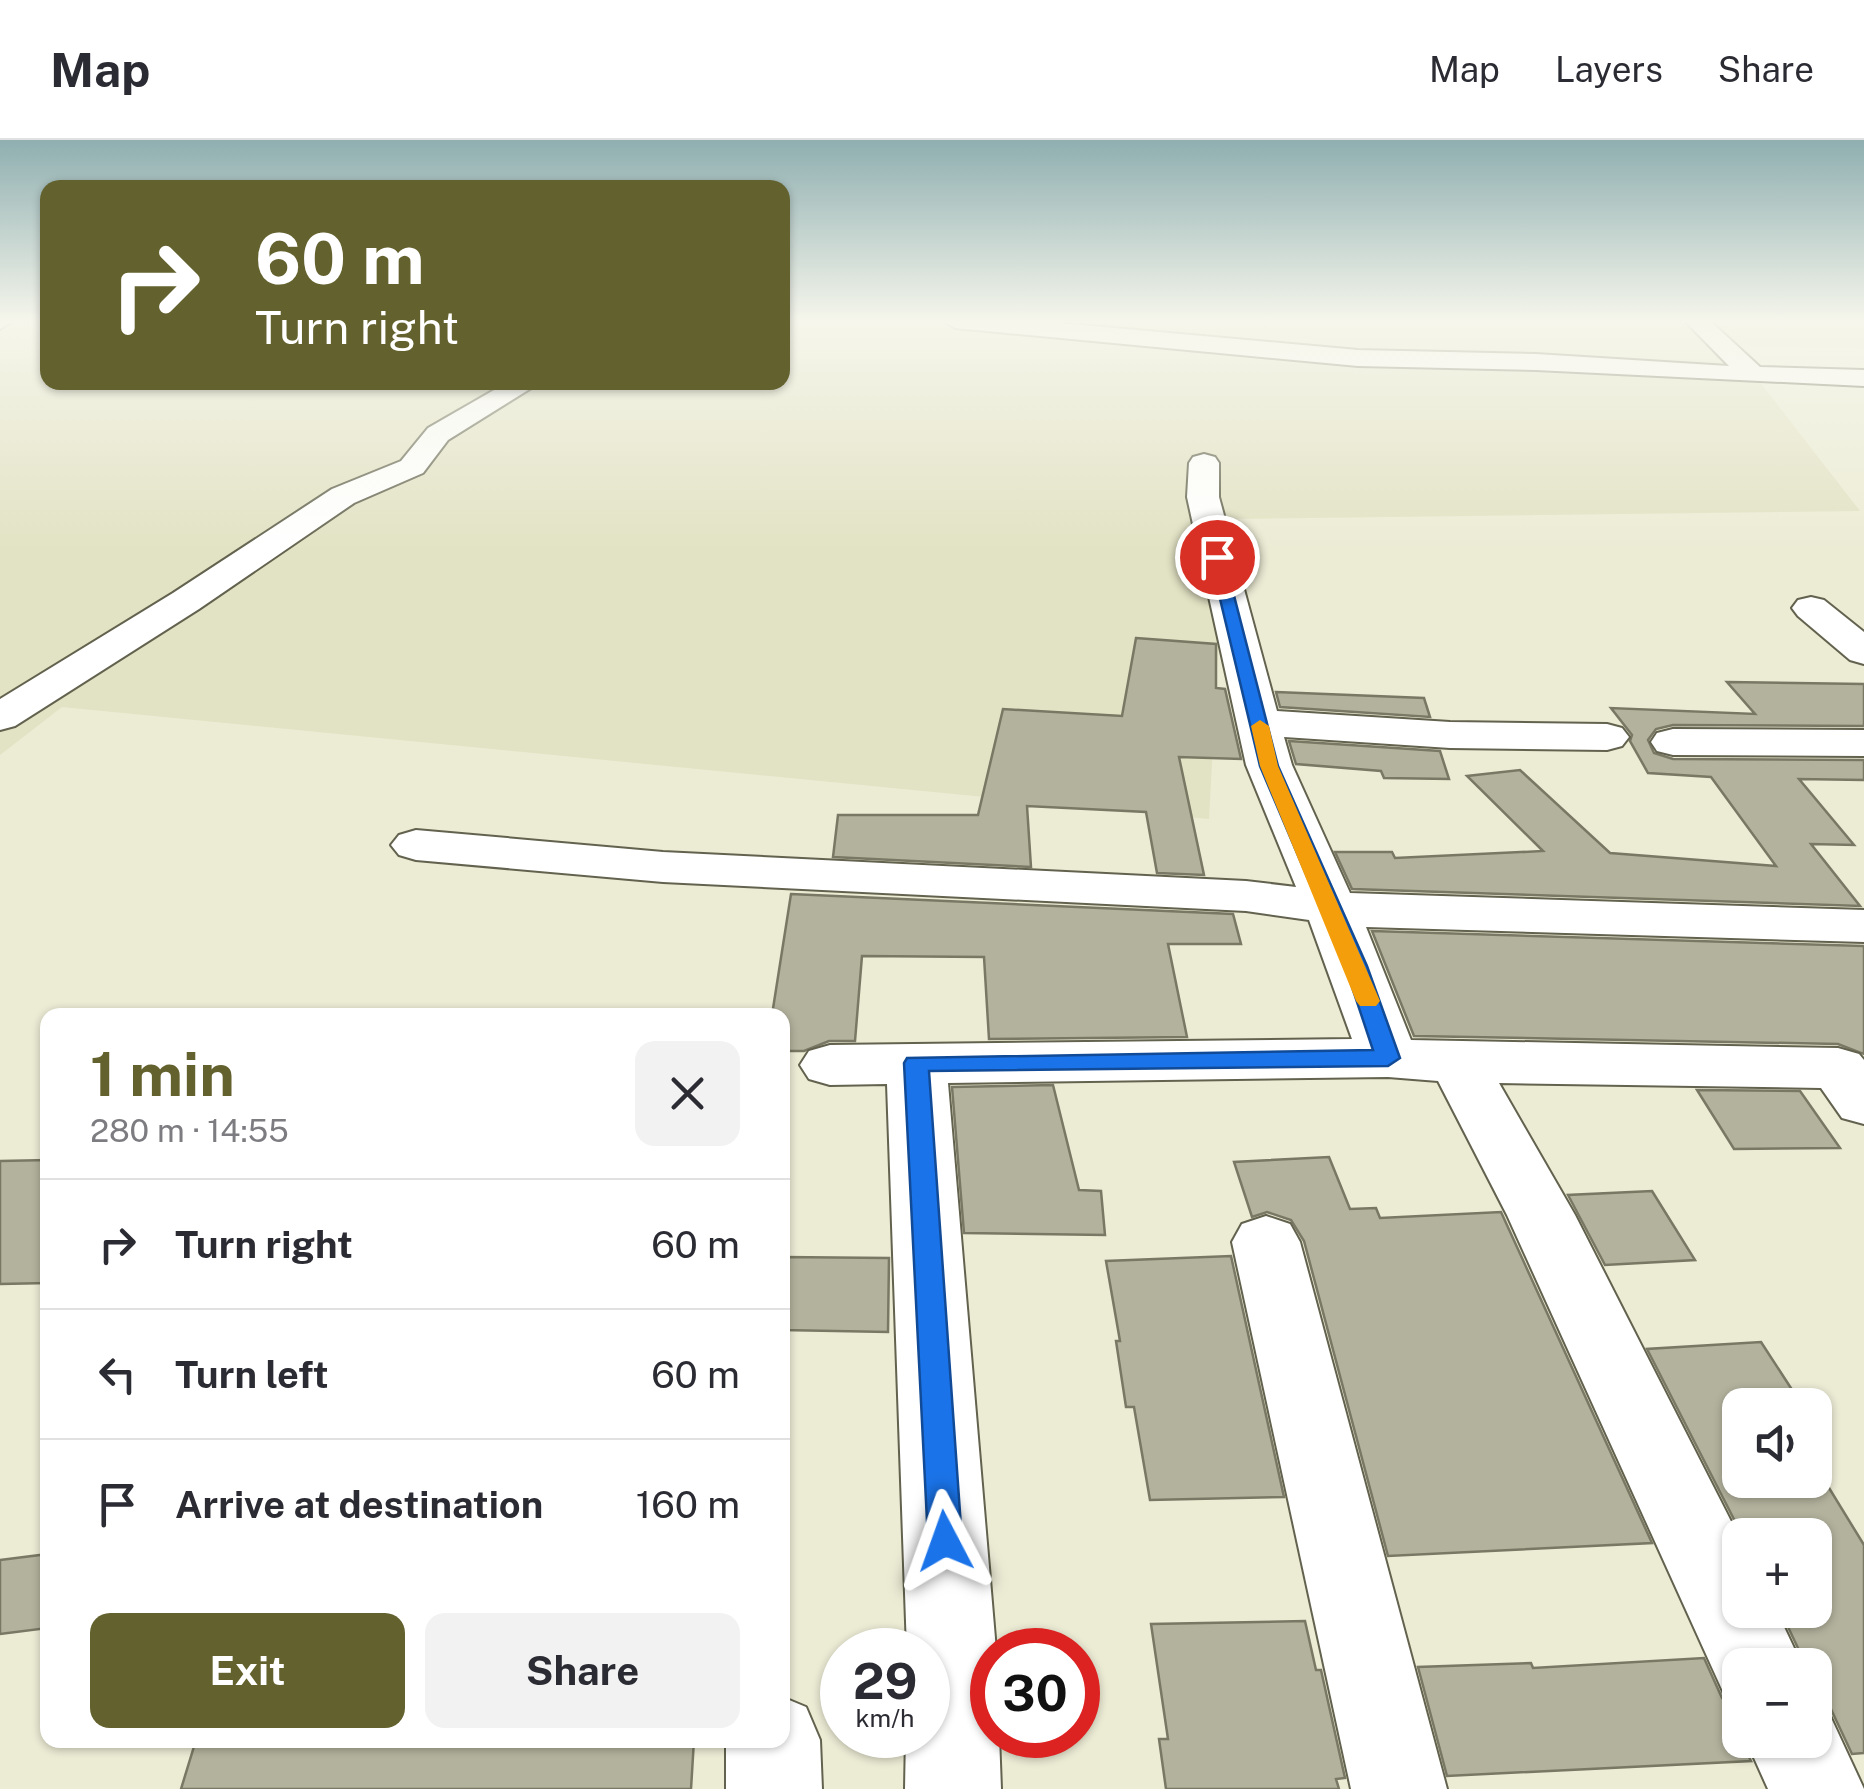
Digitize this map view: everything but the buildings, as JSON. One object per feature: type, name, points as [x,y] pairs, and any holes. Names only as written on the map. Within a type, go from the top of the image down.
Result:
[{"type":"street","points":[[0,717],[186,601],[343,496],[412,466],[438,434],[500,398]]},
{"type":"street","points":[[1204,462],[1204,497],[1269,766],[1330,906],[1423,1060],[1541,1215],[1749,1648]]},
{"type":"street","points":[[1811,608],[1864,652]]},
{"type":"street","points":[[1259,722],[1416,730],[1450,736],[1607,737]]},
{"type":"street","points":[[1674,742],[1864,742]]},
{"type":"street","points":[[416,845],[663,867],[1246,896],[1382,913],[1864,926]]},
{"type":"street","points":[[830,1066],[1423,1060],[1855,1079]]},
{"type":"street","points":[[916,1063],[952,1661],[953,1789]]},
{"type":"street","points":[[1266,1242],[1399,1789]]},
{"type":"street","points":[[773,1748],[774,1789]]},
{"type":"street","points":[[1802,1758],[1817,1789]]},
{"type":"shaded area","points":[[0,398],[1772,398],[1860,511],[1225,519],[1209,819],[62,707],[0,755]]},
{"type":"slow traffic","points":[[1260,726],[1269,766],[1368,1001]]},
{"type":"route","points":[[945,1541],[916,1063],[1388,1058],[1356,966],[1269,766],[1217,557]]}]
